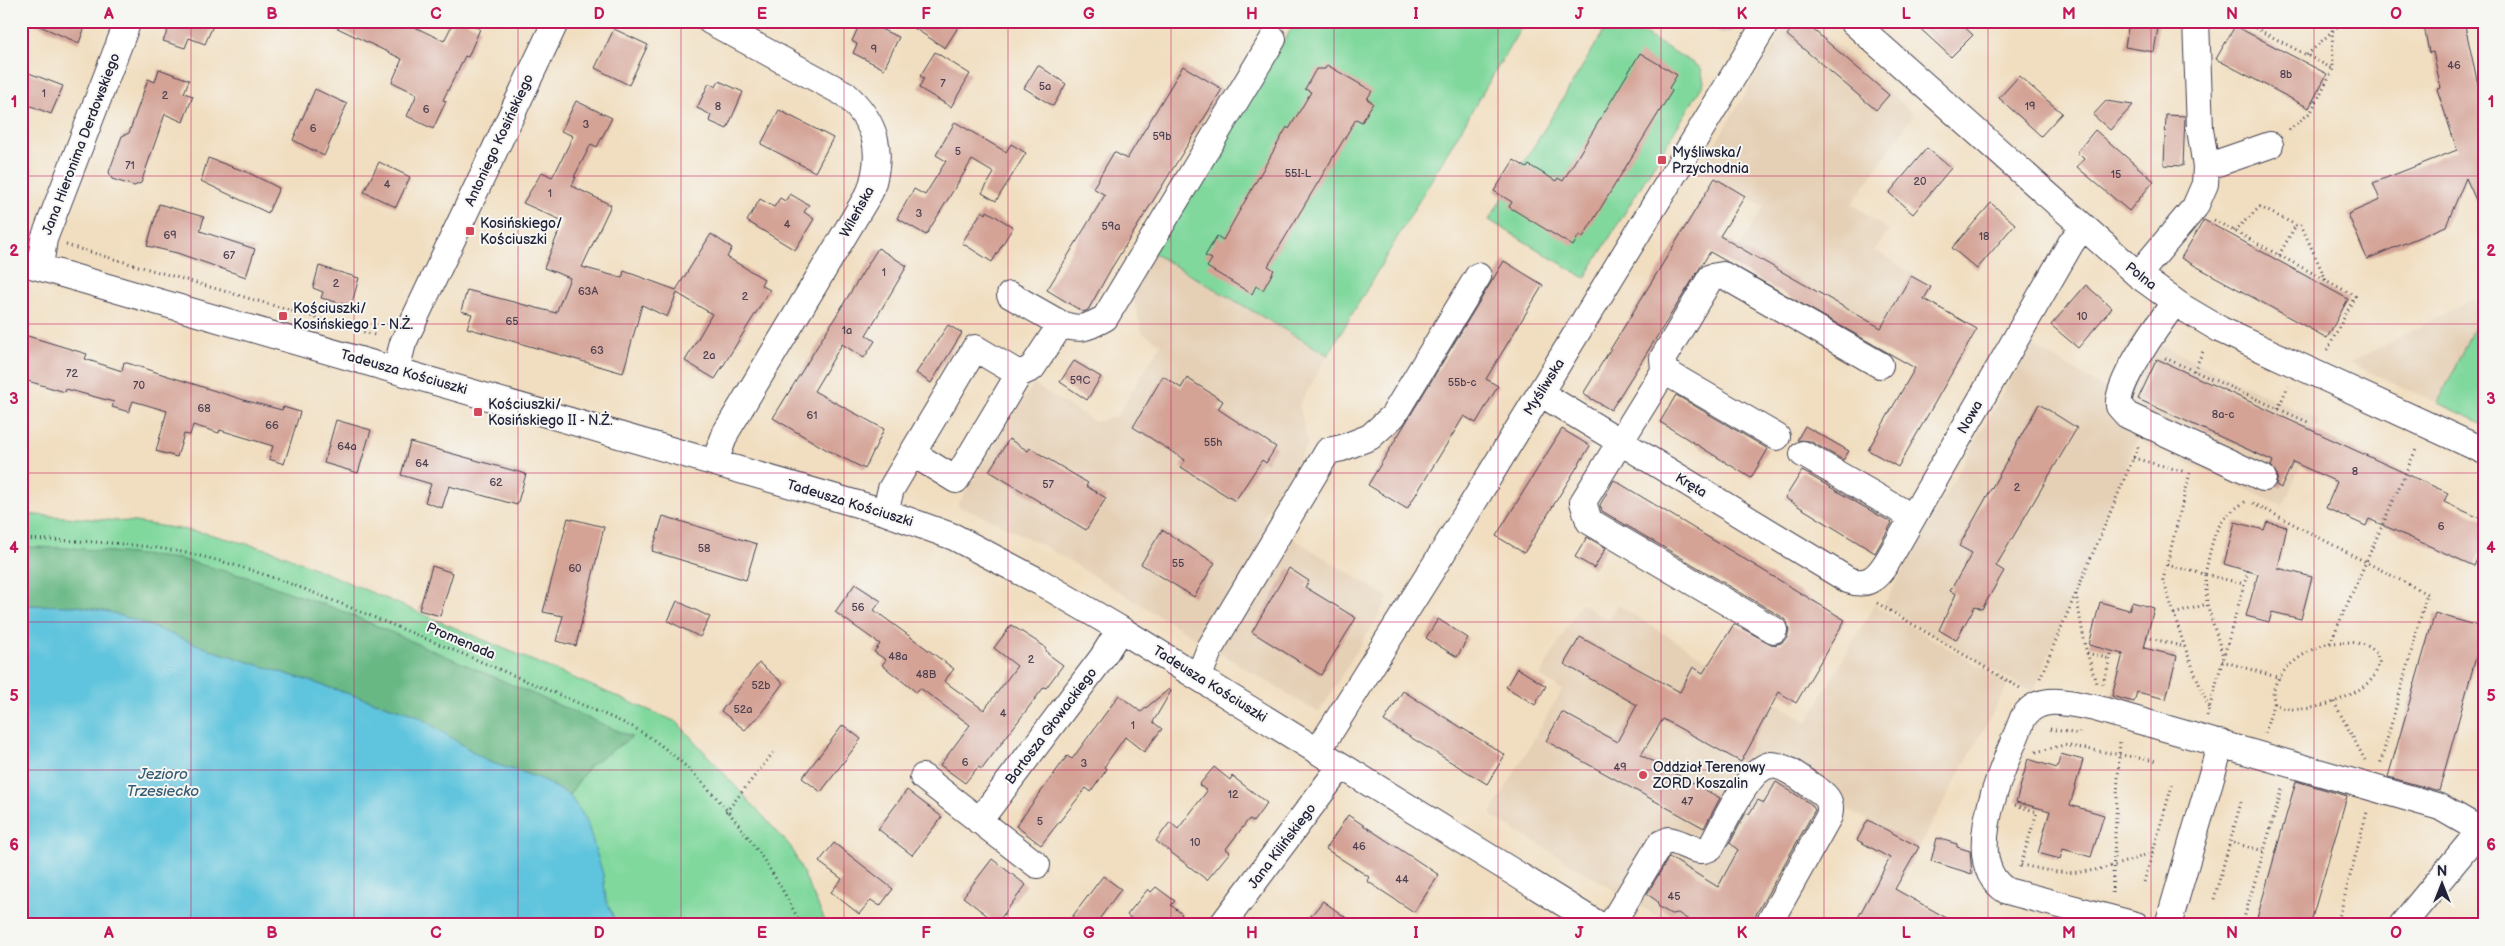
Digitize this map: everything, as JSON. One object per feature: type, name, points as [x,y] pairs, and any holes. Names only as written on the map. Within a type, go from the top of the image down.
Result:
[{"type":"street","name":"Jana Hieronima Derdowskiego","points":[[31,265],[44,239],[128,21]]},
{"type":"street","name":"Antoniego Kosińskiego","points":[[396,370],[407,335],[556,21]]},
{"type":"street","name":"Wileńska","points":[[710,21],[845,94],[859,107],[871,125],[878,156],[876,175],[870,192],[726,432],[716,461]]},
{"type":"street","name":"Myśliwska","points":[[1318,751],[1540,393],[1767,21]]},
{"type":"street","name":"Polna","points":[[1852,21],[2138,275],[2175,302],[2204,320],[2258,348],[2484,451]]},
{"type":"street","points":[[2138,275],[2193,209],[2205,184],[2206,167],[2200,129],[2196,21]]},
{"type":"street","points":[[1010,295],[1061,324],[1076,329],[1090,326],[1104,318],[1273,40]]},
{"type":"street","points":[[2206,167],[2270,146]]},
{"type":"street","name":"Nowa","points":[[1843,577],[1856,583],[1863,583],[1880,574],[2071,243],[2083,227]]},
{"type":"street","name":"Tadeusza Kościuszki","points":[[31,265],[716,461],[885,512],[954,537],[1040,582],[1199,676],[1599,925]]},
{"type":"street","points":[[1774,630],[1589,521],[1583,502],[1664,371],[1663,358],[1712,277],[1723,275],[1880,365]]},
{"type":"street","points":[[1199,676],[1210,648],[1328,451],[1342,448],[1370,437],[1393,416],[1478,276]]},
{"type":"street","points":[[2175,302],[2148,338],[2119,393],[2118,400],[2122,412],[2263,478]]},
{"type":"street","points":[[912,453],[956,480],[1020,374],[1032,368],[1061,324]]},
{"type":"street","points":[[885,512],[891,489],[975,348],[1020,374]]},
{"type":"street","points":[[1664,371],[1777,437]]},
{"type":"street","name":"Kręta","points":[[1540,393],[1843,577]]},
{"type":"street","points":[[1804,454],[1912,517]]},
{"type":"street","name":"Bartosza Głowackiego","points":[[978,820],[1102,658],[1120,629]]},
{"type":"street","points":[[2132,924],[2007,891],[1996,882],[1989,870],[1985,836],[1988,810],[2023,718],[2038,698],[2106,707],[2221,743],[2440,807],[2482,828],[2402,925]]},
{"type":"street","points":[[2168,925],[2221,743]]},
{"type":"street","points":[[1611,925],[1660,844],[1669,840],[1698,850],[1707,850],[1711,847],[1749,780],[1763,767],[1772,765],[1782,767],[1824,794],[1829,800],[1831,807],[1829,816],[1768,925]]},
{"type":"street","name":"Jana Kilińskiego","points":[[1222,925],[1341,766]]},
{"type":"street","points":[[923,777],[1037,865]]},
{"type":"path","points":[[2242,21],[2333,69]]},
{"type":"path","points":[[2270,146],[2311,112],[2333,69],[2332,21]]},
{"type":"path","points":[[2307,55],[2343,21]]},
{"type":"path","points":[[2234,231],[2260,207],[2296,225],[2301,225],[2326,281]]},
{"type":"path","points":[[2193,209],[2355,296],[2325,356]]},
{"type":"path","points":[[2279,255],[2296,225]]},
{"type":"path","points":[[63,244],[378,336]]},
{"type":"path","points":[[2194,371],[2206,345]]},
{"type":"path","points":[[2163,357],[2310,423]]},
{"type":"path","points":[[2278,408],[2289,384]]},
{"type":"path","points":[[1875,601],[1882,607],[2038,698],[2076,594],[2148,425]]},
{"type":"path","points":[[2330,643],[2418,444]]},
{"type":"path","points":[[2133,458],[2198,475]]},
{"type":"path","points":[[2190,473],[2164,583],[2185,647],[2209,709]]},
{"type":"path","points":[[2240,496],[2427,594],[2337,925]]},
{"type":"path","points":[[2224,657],[2207,604],[2205,574],[2218,526],[2225,516],[2248,500]]},
{"type":"path","name":"Promenada","points":[[21,539],[86,541],[190,554],[230,563],[286,581],[631,726],[664,746],[696,776],[771,869],[801,925]]},
{"type":"path","points":[[2167,565],[2244,584]]},
{"type":"path","points":[[2206,722],[2248,572]]},
{"type":"path","points":[[2076,594],[2086,652],[2106,707],[2119,755],[2112,898]]},
{"type":"path","points":[[2174,614],[2207,604]]},
{"type":"path","points":[[2146,637],[2185,647]]},
{"type":"path","points":[[2264,736],[2274,701],[2273,692],[2280,678],[2300,656],[2330,643],[2349,642],[2365,644],[2374,650],[2379,662],[2376,671],[2368,683],[2351,694],[2334,702],[2319,706],[2290,709],[2281,707],[2274,701]]},
{"type":"path","points":[[2044,728],[2078,734],[2106,707],[2112,651]]},
{"type":"path","points":[[2086,652],[2110,659]]},
{"type":"path","points":[[2222,662],[2280,678]]},
{"type":"path","points":[[2334,702],[2365,761]]},
{"type":"path","points":[[2032,753],[2064,744],[2156,761]]},
{"type":"path","points":[[726,812],[772,753]]},
{"type":"path","points":[[2242,925],[2290,763]]},
{"type":"path","points":[[2144,882],[2173,782]]},
{"type":"path","points":[[2214,899],[2241,802]]},
{"type":"path","points":[[2013,805],[2037,810],[2019,873]]},
{"type":"path","points":[[2230,842],[2264,851]]},
{"type":"path","points":[[2021,864],[2069,872],[2113,865],[2153,852]]},
{"type":"shaded area","points":[[1701,21],[1741,21],[1736,30],[1723,34]]},
{"type":"shaded area","points":[[1789,21],[1811,21],[1914,114],[1852,204],[1889,230],[1875,250],[1932,287],[1901,340],[1739,247],[1764,207],[1700,169]]},
{"type":"shaded area","points":[[1153,253],[1328,355],[1299,405],[1308,444],[1262,519],[1389,598],[1319,713],[1046,547],[985,517],[957,506],[1033,384],[1095,422],[1117,416],[1161,344],[1142,332],[1131,289]]},
{"type":"shaded area","points":[[2474,299],[2481,312],[2438,403],[2350,363]]},
{"type":"shaded area","points":[[2137,327],[2162,346],[2320,421],[2283,506],[2137,440],[2033,693],[1883,606],[2030,344],[2105,388]]},
{"type":"shaded area","points":[[1581,603],[1608,620],[1618,605],[1807,722],[1874,605],[2009,683],[1919,847],[1847,809],[1781,925],[1672,925],[1490,815],[1562,690],[1540,676]]},
{"type":"green space","points":[[1296,21],[1525,21],[1328,355],[1153,253]]},
{"type":"green space","points":[[1610,21],[1623,21],[1701,68],[1704,83],[1585,278],[1489,220]]},
{"type":"green space","points":[[2484,311],[2484,424],[2438,403],[2481,312]]},
{"type":"green space","points":[[21,514],[135,522],[205,533],[274,551],[677,722],[791,847],[827,925],[517,925],[21,677]]},
{"type":"green space","points":[[21,547],[73,548],[180,559],[247,577],[342,611],[632,737],[590,765],[569,795],[539,778],[489,762],[416,715],[211,650],[113,613],[78,606],[21,605]]},
{"type":"water","name":"Jezioro Trzesiecko","points":[[21,605],[78,606],[113,613],[211,650],[416,715],[489,762],[539,778],[569,795],[586,819],[603,874],[606,900],[617,925],[21,925]]},
{"type":"building","points":[[28,21],[87,21],[79,43]]},
{"type":"building","points":[[150,21],[215,21],[205,44],[189,38],[185,48],[163,41],[168,30]]},
{"type":"building","points":[[323,21],[402,21],[444,41],[454,21],[464,21],[480,29],[468,57],[465,56],[443,100],[446,101],[433,129],[407,116],[417,94],[392,82],[402,59]]},
{"type":"building","points":[[861,21],[899,37],[884,69],[853,53],[857,44],[852,41]]},
{"type":"building","points":[[903,21],[962,21],[945,48]]},
{"type":"building","points":[[1798,21],[1803,21],[1889,95],[1876,110],[1787,35]]},
{"type":"building","points":[[1912,21],[1958,21],[1973,35],[1951,57]]},
{"type":"building","points":[[2129,21],[2159,21],[2154,52],[2125,47]]},
{"type":"building","points":[[2423,21],[2464,21],[2484,112],[2484,218],[2466,178],[2446,226],[2367,259],[2348,214],[2380,200],[2373,183],[2457,150],[2437,89],[2441,88],[2433,52],[2429,53]]},
{"type":"building","points":[[2235,26],[2327,74],[2309,108],[2216,59]]},
{"type":"building","points":[[614,29],[648,45],[629,85],[595,68]]},
{"type":"building","points":[[935,52],[970,74],[951,107],[919,88],[924,78],[920,76]]},
{"type":"building","points":[[1640,53],[1677,75],[1669,88],[1672,91],[1583,237],[1579,235],[1573,246],[1509,207],[1512,202],[1494,191],[1514,160],[1527,168],[1529,165],[1556,181],[1558,178],[1563,181]]},
{"type":"building","points":[[1038,65],[1066,84],[1053,106],[1024,88]]},
{"type":"building","points":[[1327,65],[1372,91],[1367,99],[1373,103],[1362,122],[1356,119],[1268,266],[1274,270],[1263,290],[1256,286],[1252,294],[1207,267],[1212,259],[1205,256],[1217,236],[1223,240],[1287,127],[1289,129],[1311,92],[1305,89],[1316,69],[1325,69]]},
{"type":"building","points":[[1183,66],[1222,89],[1111,269],[1088,310],[1083,312],[1047,290],[1105,195],[1093,188],[1114,152],[1127,159]]},
{"type":"building","points":[[159,69],[189,80],[184,93],[193,96],[183,122],[165,114],[141,183],[134,186],[112,179],[109,172],[122,136],[129,133],[148,79],[155,82]]},
{"type":"building","points":[[21,70],[63,86],[51,114],[21,102]]},
{"type":"building","points":[[2019,76],[2062,113],[2041,136],[1999,98]]},
{"type":"building","points":[[719,81],[743,92],[727,129],[709,121],[711,115],[697,108],[709,83],[716,87]]},
{"type":"building","points":[[315,89],[347,104],[324,156],[293,140]]},
{"type":"building","points":[[576,101],[612,118],[597,147],[591,144],[574,177],[576,177],[572,186],[611,205],[582,267],[622,278],[624,271],[676,290],[711,234],[732,248],[727,257],[764,279],[761,285],[770,290],[715,379],[685,361],[712,314],[677,293],[667,317],[642,305],[623,373],[467,328],[472,314],[461,311],[467,290],[556,313],[570,278],[544,268],[563,221],[523,203],[542,172],[552,177],[557,169],[573,136],[561,131]]},
{"type":"building","points":[[2106,101],[2133,105],[2110,130],[2093,115]]},
{"type":"building","points":[[779,110],[833,138],[815,172],[761,144]]},
{"type":"building","points":[[2166,115],[2185,116],[2183,166],[2164,165]]},
{"type":"building","points":[[955,122],[1006,152],[1011,144],[1026,153],[996,201],[982,193],[994,173],[972,160],[926,235],[897,218],[914,189],[925,195],[946,161],[936,155]]},
{"type":"building","points":[[2095,130],[2154,181],[2129,211],[2077,167],[2084,159],[2077,152]]},
{"type":"building","points":[[1927,148],[1951,168],[1913,214],[1889,193]]},
{"type":"building","points":[[208,158],[247,172],[279,188],[268,213],[201,181]]},
{"type":"building","points":[[379,162],[410,177],[396,207],[364,192]]},
{"type":"building","points":[[1715,178],[1745,196],[1720,236],[1756,257],[1881,328],[1911,276],[1931,287],[1924,299],[1977,329],[1898,467],[1868,450],[1915,368],[1710,252],[1611,410],[1583,394]]},
{"type":"building","points":[[790,194],[809,205],[804,212],[814,219],[795,250],[747,221],[760,199],[774,207],[780,198],[785,201]]},
{"type":"building","points":[[1991,203],[2015,224],[1977,269],[1952,248]]},
{"type":"building","points":[[159,204],[204,217],[200,231],[255,249],[246,277],[177,253],[147,246]]},
{"type":"building","points":[[982,211],[986,214],[987,211],[1013,227],[992,262],[962,243]]},
{"type":"building","points":[[2204,220],[2348,299],[2327,338],[2181,258]]},
{"type":"building","points":[[878,248],[907,266],[866,335],[875,341],[864,358],[842,344],[814,391],[884,429],[865,469],[827,450],[773,418]]},
{"type":"building","points":[[1504,261],[1543,285],[1486,379],[1498,386],[1476,423],[1464,416],[1407,509],[1368,485]]},
{"type":"building","points":[[319,266],[359,278],[351,306],[321,298],[323,292],[313,288]]},
{"type":"building","points":[[2086,285],[2112,308],[2078,348],[2051,325]]},
{"type":"building","points":[[948,325],[962,333],[931,383],[916,373]]},
{"type":"building","points":[[21,334],[87,354],[85,359],[122,371],[124,362],[247,401],[282,410],[283,407],[300,412],[284,464],[269,459],[273,446],[220,430],[219,433],[193,425],[190,435],[184,434],[177,457],[156,451],[167,411],[133,401],[129,412],[112,407],[114,402],[66,389],[65,392],[21,379]]},
{"type":"building","points":[[2157,359],[2448,493],[2444,502],[2484,520],[2484,544],[2474,566],[2369,519],[2366,526],[2326,508],[2337,482],[2293,462],[2281,488],[2276,485],[2278,476],[2271,466],[2273,461],[2138,399]]},
{"type":"building","points":[[1074,361],[1101,377],[1087,400],[1060,382]]},
{"type":"building","points":[[1163,376],[1181,388],[1187,378],[1223,401],[1218,409],[1276,447],[1266,463],[1262,460],[1235,501],[1181,467],[1185,460],[1133,427]]},
{"type":"building","points":[[1676,395],[1768,449],[1751,478],[1660,422]]},
{"type":"building","points":[[2039,404],[2077,428],[1996,566],[2004,571],[1982,609],[1975,606],[1956,640],[1939,630],[1956,594],[1950,591],[1972,553],[1959,546]]},
{"type":"building","points":[[336,420],[371,430],[358,473],[324,463]]},
{"type":"building","points":[[1805,426],[1849,451],[1843,460],[1810,441],[1797,440]]},
{"type":"building","points":[[1562,429],[1590,446],[1524,553],[1496,536]]},
{"type":"building","points":[[1009,439],[1028,451],[1030,448],[1088,483],[1086,486],[1106,498],[1086,530],[989,471]]},
{"type":"building","points":[[410,442],[526,474],[517,505],[449,486],[442,508],[425,502],[431,484],[401,475]]},
{"type":"building","points":[[1802,471],[1892,523],[1875,553],[1785,498]]},
{"type":"building","points":[[1614,480],[1845,620],[1796,703],[1779,692],[1741,762],[1663,719],[1641,755],[1720,798],[1704,828],[1546,741],[1562,712],[1617,742],[1637,705],[1564,664],[1580,637],[1680,692],[1693,667],[1703,673],[1734,624],[1773,645],[1781,643],[1787,638],[1789,630],[1787,622],[1782,617],[1602,511],[1600,505]]},
{"type":"building","points":[[663,516],[757,544],[746,580],[652,551]]},
{"type":"building","points":[[568,518],[604,527],[576,646],[556,641],[563,616],[543,612]]},
{"type":"building","points":[[2235,522],[2264,530],[2267,522],[2287,527],[2278,568],[2312,577],[2301,619],[2272,612],[2269,622],[2246,616],[2258,574],[2224,564]]},
{"type":"building","points":[[1162,530],[1215,563],[1194,597],[1141,564]]},
{"type":"building","points":[[1587,537],[1606,548],[1594,568],[1575,557]]},
{"type":"building","points":[[432,566],[453,573],[440,616],[419,610]]},
{"type":"building","points":[[1289,568],[1309,581],[1305,587],[1356,618],[1321,675],[1252,632]]},
{"type":"building","points":[[855,584],[881,601],[874,610],[954,669],[944,681],[984,710],[1017,666],[994,648],[1011,625],[1044,646],[1048,654],[1063,665],[982,769],[978,767],[965,783],[940,765],[970,725],[920,688],[916,692],[882,665],[886,660],[874,652],[880,644],[835,612]]},
{"type":"building","points":[[677,601],[710,617],[700,637],[668,621]]},
{"type":"building","points":[[2100,602],[2129,610],[2132,602],[2154,608],[2144,648],[2177,656],[2166,699],[2137,692],[2134,702],[2112,696],[2123,654],[2089,645]]},
{"type":"building","points":[[2435,613],[2484,628],[2439,791],[2388,777]]},
{"type":"building","points":[[1438,619],[1468,638],[1457,657],[1426,638]]},
{"type":"building","points":[[759,663],[783,683],[756,720],[745,730],[721,711]]},
{"type":"building","points":[[1517,668],[1546,686],[1535,705],[1506,687]]},
{"type":"building","points":[[1169,689],[1171,691],[1153,722],[1162,729],[1144,752],[1125,737],[1104,767],[1107,769],[1091,792],[1086,788],[1041,845],[1016,826],[1067,756],[1072,759],[1119,695],[1141,712]]},
{"type":"building","points":[[1403,691],[1505,755],[1487,784],[1384,721]]},
{"type":"building","points":[[843,725],[861,739],[821,792],[802,778]]},
{"type":"building","points":[[2061,754],[2083,760],[2070,805],[2104,815],[2091,857],[2063,849],[2060,859],[2038,853],[2050,811],[2016,802],[2028,759],[2057,768]]},
{"type":"building","points":[[1214,767],[1230,780],[1232,776],[1267,803],[1253,822],[1249,819],[1226,849],[1230,852],[1207,880],[1156,841],[1170,822],[1178,829],[1207,791],[1199,785]]},
{"type":"building","points":[[2296,781],[2347,796],[2310,925],[2255,925]]},
{"type":"building","points":[[1776,782],[1811,804],[1815,810],[1750,925],[1696,925],[1678,913],[1671,914],[1659,907],[1657,901],[1647,894],[1669,857],[1718,887],[1738,850],[1730,843],[1742,820],[1746,813],[1749,814],[1758,800],[1764,803]]},
{"type":"building","points":[[907,790],[942,817],[912,855],[878,829]]},
{"type":"building","points":[[1348,815],[1439,875],[1414,912],[1367,881],[1369,877],[1326,849]]},
{"type":"building","points":[[1868,820],[1919,847],[1895,889],[1959,925],[1854,925],[1890,858],[1857,840]]},
{"type":"building","points":[[1937,838],[1957,844],[1957,847],[1970,851],[1972,874],[1931,861]]},
{"type":"building","points":[[834,843],[893,889],[880,906],[871,900],[859,914],[831,892],[842,879],[819,862]]},
{"type":"building","points":[[992,859],[1026,885],[997,923],[963,897]]},
{"type":"building","points":[[1103,876],[1121,889],[1095,925],[1066,925]]},
{"type":"building","points":[[1156,887],[1175,901],[1171,905],[1182,914],[1174,925],[1139,925],[1127,915],[1148,889],[1151,892]]},
{"type":"building","points":[[1323,901],[1356,925],[1321,925],[1310,917]]},
{"type":"place","name":"Myśliwska/ Przychodnia","points":[[1662,160]]},
{"type":"place","name":"Kosińskiego/ Kościuszki","points":[[470,231]]},
{"type":"place","name":"Kościuszki/ Kosińskiego I - N.Ż.","points":[[283,316]]},
{"type":"place","name":"Kościuszki/ Kosińskiego II - N.Ż.","points":[[478,412]]},
{"type":"place","name":"Oddział Terenowy ZORD Koszalin","points":[[1643,775]]}]
